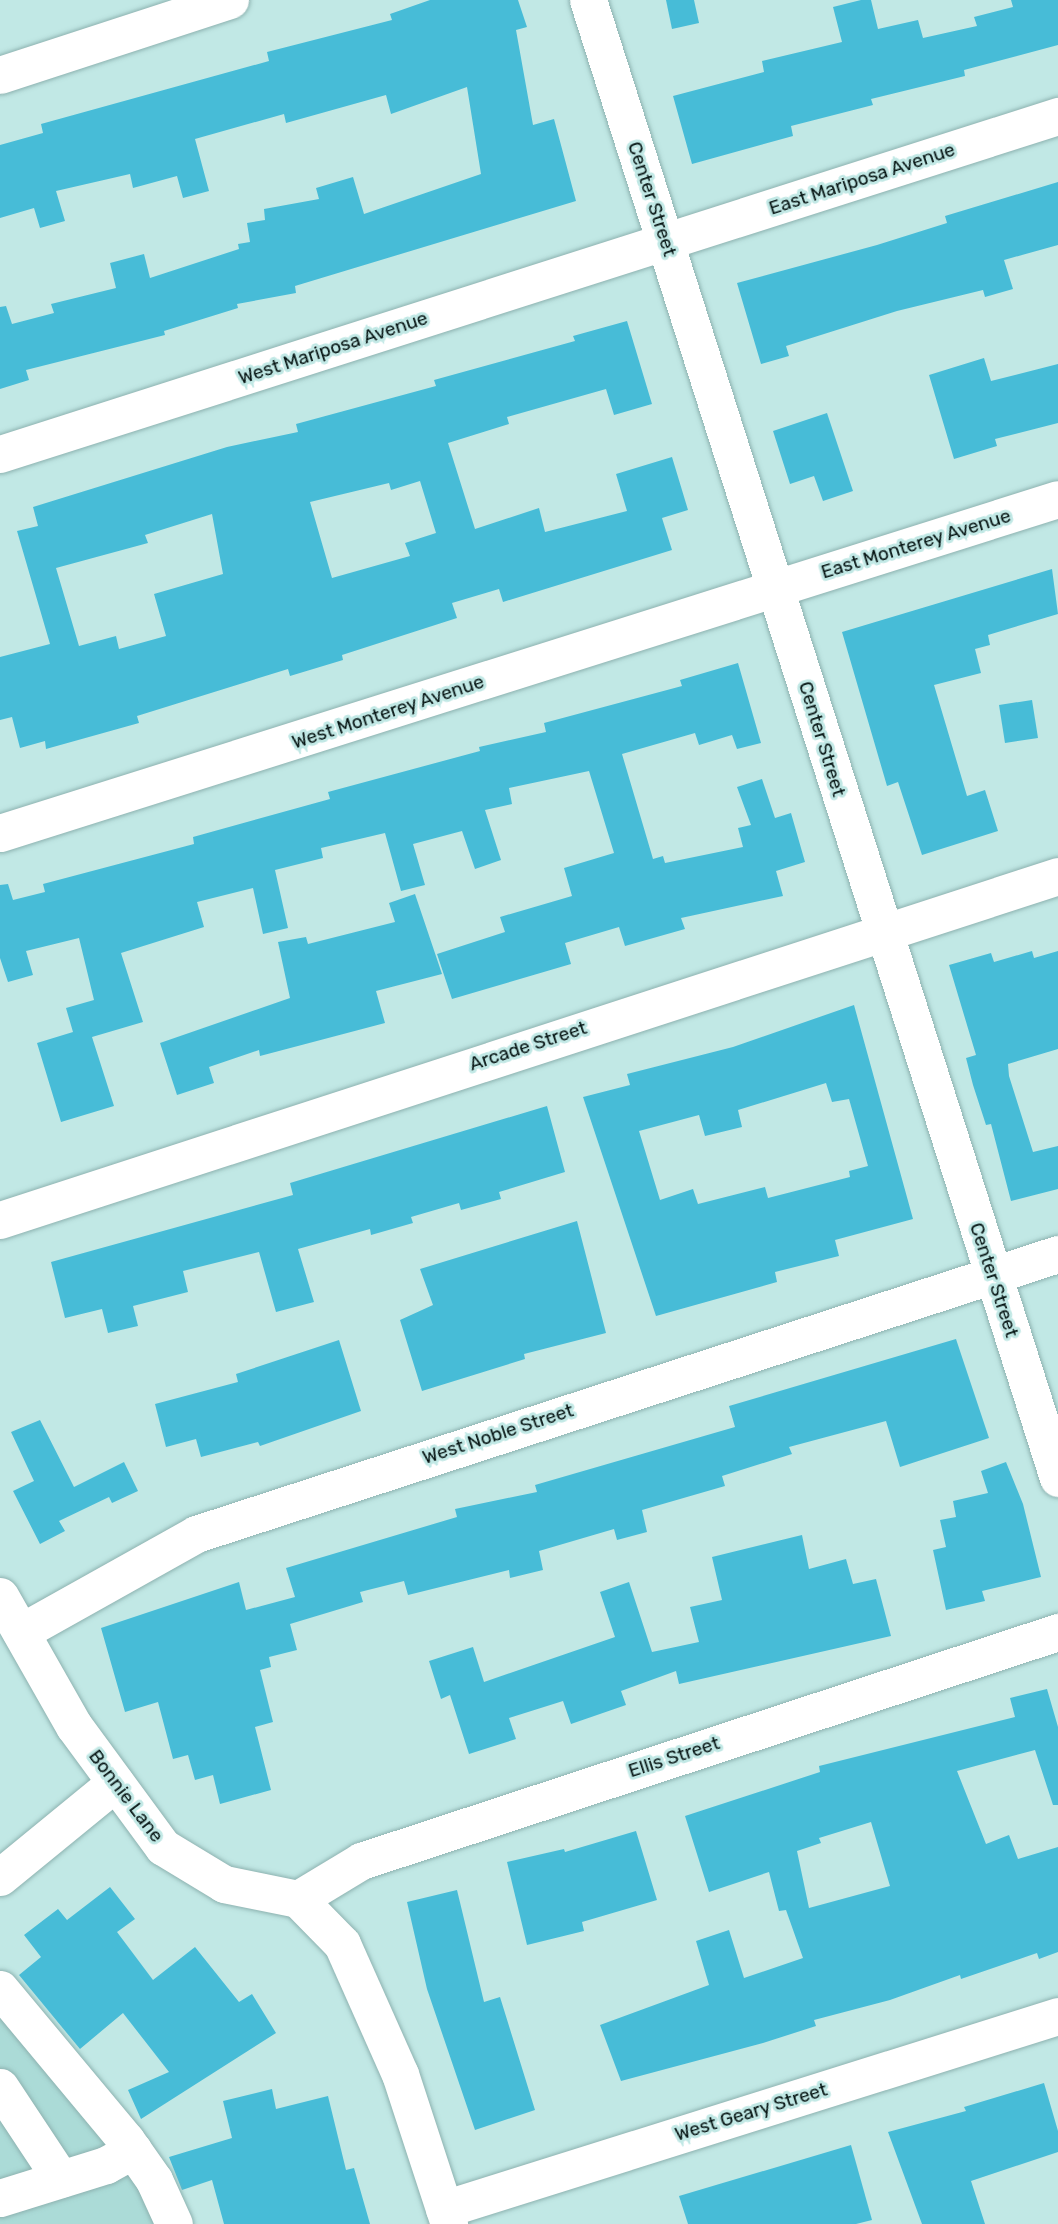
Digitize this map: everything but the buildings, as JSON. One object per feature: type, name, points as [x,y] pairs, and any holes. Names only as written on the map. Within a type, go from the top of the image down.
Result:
[{"type":"street","points":[[0,75],[230,0]]},
{"type":"street","name":"Center Street","points":[[588,0],[1058,1478]]},
{"type":"street","name":"East Mariposa Avenue","points":[[666,243],[1058,116]]},
{"type":"street","name":"West Mariposa Avenue","points":[[0,454],[666,243]]},
{"type":"street","name":"East Monterey Avenue","points":[[774,588],[1058,499]]},
{"type":"street","name":"West Monterey Avenue","points":[[0,833],[774,588]]},
{"type":"street","name":"Arcade Street","points":[[0,1220],[1058,876]]},
{"type":"street","name":"West Noble Street","points":[[21,1632],[196,1534],[1058,1254]]},
{"type":"street","name":"Bonnie Lane","points":[[0,1596],[74,1727],[163,1847],[224,1884],[298,1899]]},
{"type":"street","name":"Ellis Street","points":[[298,1899],[361,1861],[1058,1632]]},
{"type":"street","points":[[0,1877],[116,1783]]},
{"type":"street","points":[[298,1899],[342,1944],[376,2014],[446,2217]]},
{"type":"street","points":[[4,2002],[133,2150],[154,2180],[174,2224]]},
{"type":"street","name":"West Geary Street","points":[[446,2217],[1058,2016]]},
{"type":"street","points":[[0,2087],[61,2179]]},
{"type":"street","points":[[0,2198],[106,2165],[133,2150]]},
{"type":"shaded area","points":[[0,2010],[127,2161],[157,2224],[0,2224]]}]
